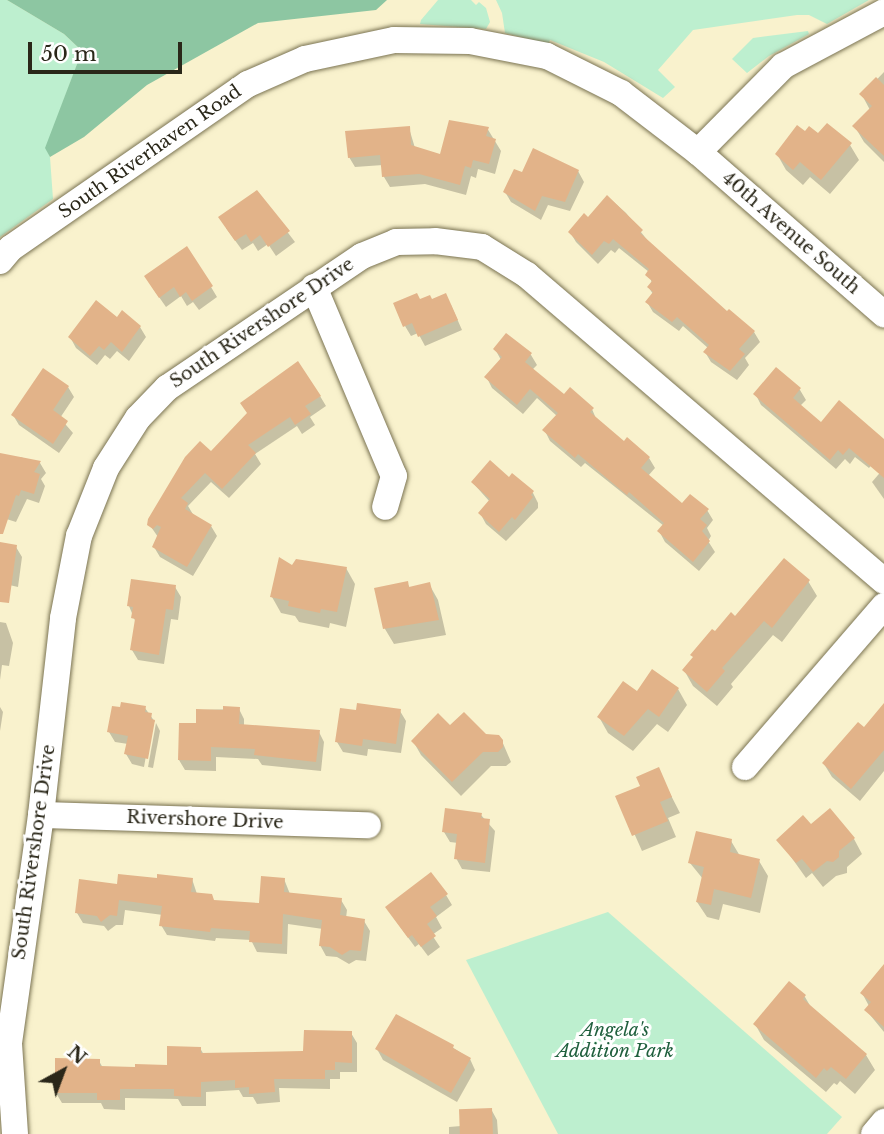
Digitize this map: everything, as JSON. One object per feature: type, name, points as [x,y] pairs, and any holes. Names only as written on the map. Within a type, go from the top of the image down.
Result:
[{"type":"street","points":[[698,152],[783,66],[884,12]]},
{"type":"street","name":"South Riverhaven Road","points":[[0,261],[11,248],[248,84],[304,59],[394,40],[470,41],[547,56],[621,93],[698,152]]},
{"type":"street","name":"40th Avenue South","points":[[698,152],[884,314]]},
{"type":"street","name":"South Rivershore Drive","points":[[15,1134],[9,1043],[41,815],[63,618],[79,536],[106,468],[138,418],[167,388],[362,256],[396,242],[435,241],[482,247],[527,275],[884,581]]},
{"type":"street","points":[[314,287],[394,476],[385,507]]},
{"type":"street","points":[[745,766],[884,606]]},
{"type":"street","name":"Rivershore Drive","points":[[41,815],[368,825]]},
{"type":"street","points":[[874,1134],[884,1122]]},
{"type":"green space","points":[[0,0],[7,0],[64,34],[82,51],[46,148],[50,157],[53,199],[0,237]]},
{"type":"green space","points":[[7,0],[387,0],[376,10],[258,23],[147,85],[84,137],[50,157],[45,148],[82,51],[64,34]]},
{"type":"green space","points":[[438,0],[471,0],[476,5],[479,2],[486,8],[490,22],[486,29],[420,24]]},
{"type":"green space","points":[[496,0],[869,0],[827,24],[809,15],[797,15],[693,30],[658,70],[675,87],[663,98],[604,62],[550,40],[548,44],[505,33],[502,13]]},
{"type":"green space","points":[[808,31],[809,34],[769,56],[747,73],[732,59],[753,38]]},
{"type":"green space","name":"Angela's Addition Park","points":[[608,912],[842,1117],[827,1134],[558,1134],[466,960]]},
{"type":"building","points":[[876,77],[884,85],[884,156],[852,126],[872,106],[859,94]]},
{"type":"building","points":[[449,120],[489,127],[486,136],[496,139],[489,164],[473,160],[471,168],[465,166],[460,185],[419,174],[382,177],[380,155],[348,158],[345,131],[410,126],[411,145],[440,154]]},
{"type":"building","points":[[827,123],[852,143],[821,180],[800,162],[793,170],[775,154],[797,125],[805,131],[809,126],[818,133]]},
{"type":"building","points":[[533,148],[579,170],[565,202],[542,196],[535,211],[503,192],[514,169],[522,172]]},
{"type":"building","points":[[257,190],[290,231],[268,247],[260,235],[251,242],[246,234],[235,241],[218,217]]},
{"type":"building","points":[[607,195],[643,230],[640,233],[727,311],[729,309],[755,331],[739,349],[745,354],[730,371],[703,352],[709,345],[677,317],[672,322],[645,302],[653,292],[647,287],[652,281],[645,275],[649,269],[613,239],[609,244],[604,241],[592,255],[568,232],[584,213],[588,217]]},
{"type":"building","points":[[187,246],[213,286],[192,301],[186,292],[180,297],[174,287],[159,298],[144,276]]},
{"type":"building","points":[[417,293],[420,299],[430,295],[432,299],[446,293],[458,320],[418,337],[412,323],[403,327],[393,303]]},
{"type":"building","points":[[96,300],[117,317],[122,310],[141,326],[122,352],[111,342],[104,350],[99,346],[90,356],[68,337]]},
{"type":"building","points":[[506,333],[532,353],[525,362],[564,394],[570,387],[594,408],[590,412],[624,441],[627,437],[650,457],[641,468],[682,503],[690,494],[709,509],[700,519],[707,525],[702,531],[710,541],[693,562],[657,531],[664,523],[629,492],[627,495],[578,454],[575,458],[542,430],[558,413],[530,389],[517,405],[484,377],[502,357],[493,349]]},
{"type":"building","points":[[298,361],[321,396],[305,406],[311,414],[295,425],[290,417],[248,445],[256,453],[222,489],[205,473],[181,498],[188,503],[185,509],[212,525],[187,567],[152,547],[161,527],[157,525],[153,529],[147,525],[148,519],[185,457],[200,441],[211,451],[247,413],[240,403]]},
{"type":"building","points":[[776,367],[801,388],[793,398],[821,422],[839,400],[884,439],[884,478],[849,448],[843,455],[838,450],[830,460],[753,394]]},
{"type":"building","points":[[43,368],[69,386],[53,410],[68,421],[53,444],[11,415]]},
{"type":"building","points":[[0,453],[41,461],[34,472],[40,474],[34,494],[21,490],[19,496],[16,495],[3,534],[0,534]]},
{"type":"building","points":[[490,460],[509,477],[512,473],[534,491],[531,495],[533,497],[515,520],[512,517],[499,532],[478,513],[490,499],[471,482]]},
{"type":"building","points":[[0,542],[17,545],[9,603],[0,602]]},
{"type":"building","points":[[279,557],[292,565],[296,559],[347,567],[337,612],[321,609],[320,613],[288,606],[289,601],[270,597]]},
{"type":"building","points":[[784,558],[810,580],[772,628],[764,621],[722,668],[725,671],[707,692],[682,670],[693,657],[690,655],[731,612],[735,616]]},
{"type":"building","points":[[131,579],[176,585],[173,610],[166,609],[159,655],[130,650],[135,619],[131,618],[133,607],[127,606]]},
{"type":"building","points":[[408,581],[409,587],[430,582],[439,620],[383,629],[374,588]]},
{"type":"building","points":[[652,669],[679,688],[659,717],[648,709],[624,736],[597,717],[623,681],[637,691]]},
{"type":"building","points":[[121,702],[146,706],[145,712],[152,713],[151,719],[155,720],[148,759],[124,754],[128,736],[107,732],[112,706],[120,707]]},
{"type":"building","points":[[357,703],[401,709],[396,744],[363,739],[362,746],[335,742],[340,708],[356,710]]},
{"type":"building","points":[[884,703],[884,750],[851,789],[822,763],[858,722],[864,727]]},
{"type":"building","points":[[223,706],[240,707],[239,724],[320,730],[316,762],[254,755],[255,749],[211,747],[211,761],[178,760],[179,723],[196,723],[196,709],[223,710]]},
{"type":"building","points":[[464,712],[486,734],[499,735],[503,740],[503,747],[498,752],[483,752],[452,782],[411,741],[438,713],[450,725]]},
{"type":"building","points":[[659,767],[672,797],[660,802],[668,821],[632,836],[615,796],[640,786],[636,777]]},
{"type":"building","points":[[445,808],[482,813],[481,818],[490,819],[485,863],[454,859],[457,834],[442,832]]},
{"type":"building","points":[[830,808],[855,838],[839,851],[839,857],[833,862],[827,861],[813,872],[802,859],[796,863],[776,840],[803,815],[811,824]]},
{"type":"building","points":[[696,831],[732,839],[730,852],[760,859],[751,898],[714,889],[711,905],[696,902],[704,867],[688,863]]},
{"type":"building","points":[[431,872],[448,894],[430,907],[437,916],[427,924],[436,936],[421,947],[412,935],[408,938],[385,907]]},
{"type":"building","points":[[118,874],[193,878],[191,892],[212,894],[214,900],[259,903],[261,876],[285,878],[284,892],[342,898],[340,915],[365,919],[361,951],[350,950],[342,955],[330,947],[319,946],[322,920],[283,914],[282,944],[249,942],[250,931],[211,928],[210,932],[159,926],[162,906],[119,900],[117,916],[110,915],[101,922],[97,916],[75,913],[79,879],[117,884]]},
{"type":"building","points":[[884,964],[884,1027],[864,1010],[871,1002],[860,993]]},
{"type":"building","points":[[789,981],[806,995],[803,999],[867,1054],[846,1079],[831,1067],[827,1071],[824,1068],[816,1078],[753,1024]]},
{"type":"building","points":[[396,1014],[454,1045],[453,1048],[471,1058],[451,1093],[375,1049]]},
{"type":"building","points":[[304,1030],[352,1031],[352,1063],[335,1062],[335,1070],[325,1070],[325,1079],[274,1079],[275,1092],[249,1094],[249,1087],[235,1088],[235,1080],[201,1082],[201,1097],[174,1096],[174,1089],[120,1089],[120,1100],[97,1100],[97,1093],[55,1093],[55,1058],[100,1059],[100,1066],[135,1067],[135,1064],[167,1065],[167,1046],[201,1047],[201,1053],[303,1051]]},
{"type":"building","points":[[492,1108],[493,1134],[460,1134],[459,1109]]}]
